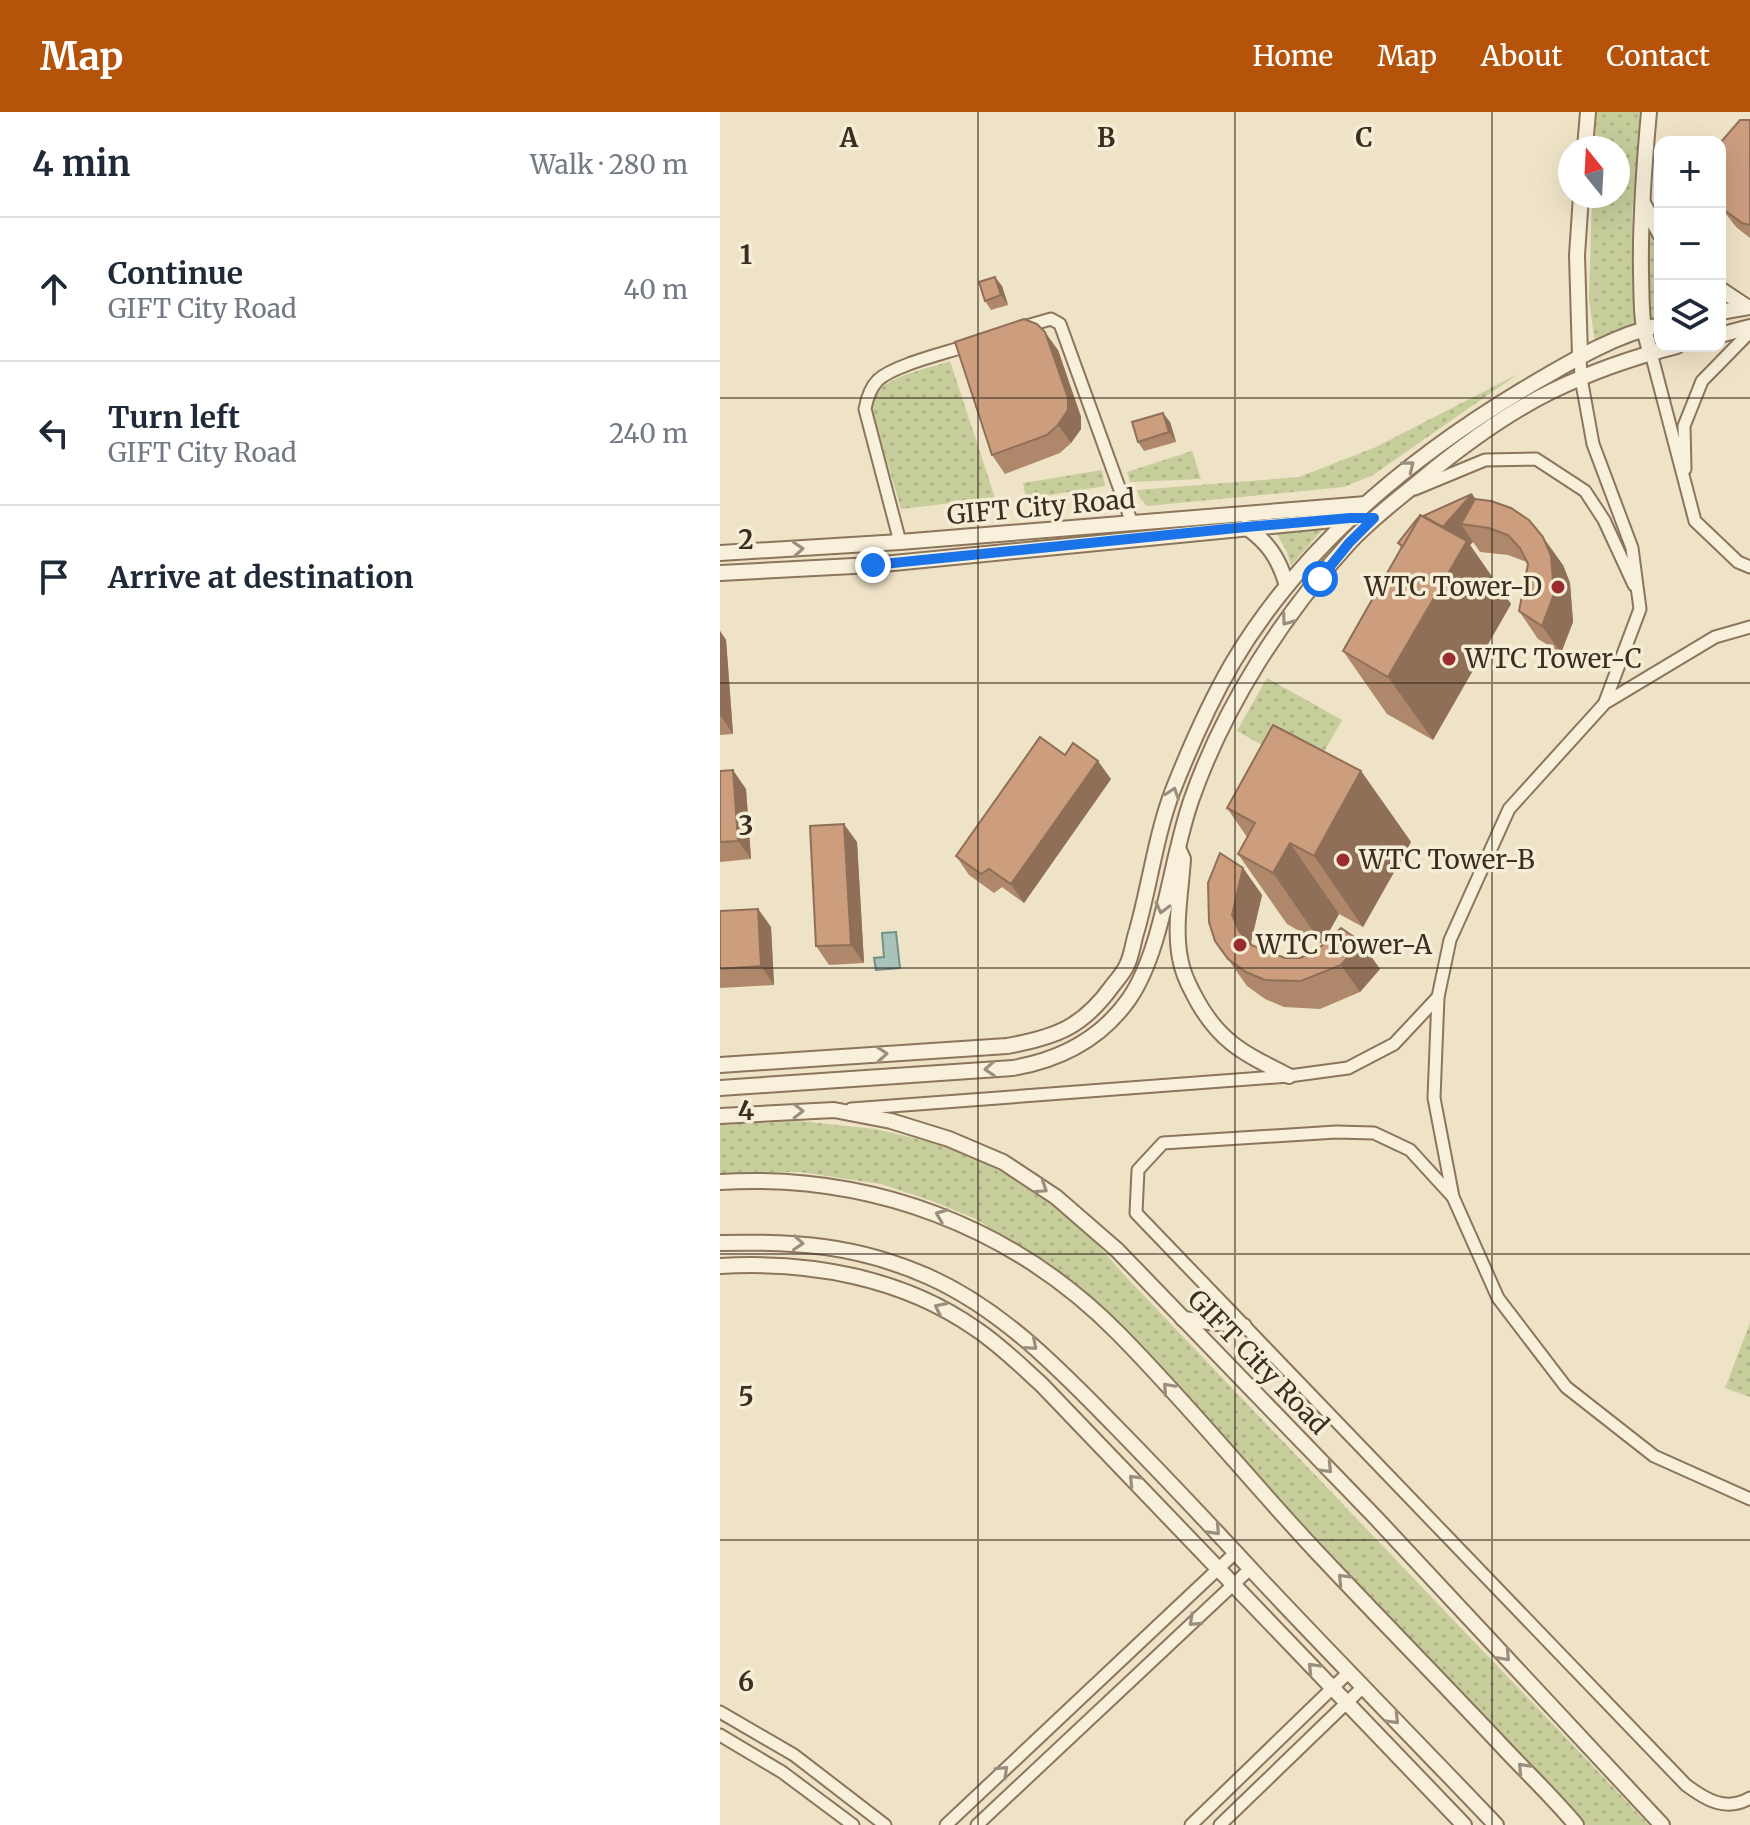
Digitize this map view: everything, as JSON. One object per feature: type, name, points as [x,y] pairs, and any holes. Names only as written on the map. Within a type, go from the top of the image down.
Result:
[{"type":"street","points":[[1586,136],[1588,112]]},
{"type":"street","points":[[1649,112],[1641,199],[1642,329],[1695,521],[1738,562],[1750,567]]},
{"type":"street","points":[[1641,199],[1654,223]]},
{"type":"street","points":[[1580,208],[1577,255],[1581,378],[1593,444],[1632,548],[1640,609],[1605,703]]},
{"type":"street","points":[[1726,293],[1749,307]]},
{"type":"street","points":[[1726,311],[1749,307]]},
{"type":"street","points":[[1016,329],[1051,319],[1060,324],[1132,523]]},
{"type":"street","points":[[720,1065],[1007,1046],[1044,1040],[1078,1023],[1103,1000],[1127,966],[1172,793],[1189,751],[1233,663],[1287,586],[1350,518],[1412,463],[1496,405],[1580,356],[1654,326]]},
{"type":"street","points":[[1685,489],[1684,426],[1702,381],[1750,330]]},
{"type":"street","points":[[1726,334],[1750,330]]},
{"type":"street","points":[[900,542],[865,409],[870,391],[877,381],[889,373],[988,339]]},
{"type":"street","points":[[720,1088],[1013,1068],[1040,1063],[1067,1052],[1110,1023],[1143,975],[1192,797],[1225,725],[1286,619],[1349,543],[1374,518],[1453,454],[1549,392],[1655,352]]},
{"type":"street","points":[[1407,492],[1485,460],[1536,459],[1585,491],[1604,520],[1638,595]]},
{"type":"street","name":"GIFT City Road","points":[[720,553],[900,542],[1394,502]]},
{"type":"street","name":"GIFT City Road","points":[[720,573],[873,565],[1246,527],[1374,518]]},
{"type":"street","points":[[1246,527],[1265,540],[1280,563],[1287,586]]},
{"type":"street","points":[[1750,627],[1715,637],[1605,703],[1509,809],[1450,940],[1438,997],[1434,1098],[1453,1197],[1498,1298],[1566,1387],[1654,1456],[1750,1499]]},
{"type":"street","points":[[1178,845],[1183,859],[1178,935],[1180,960],[1187,982],[1202,1012],[1224,1039],[1247,1055],[1289,1076]]},
{"type":"street","points":[[834,1110],[1289,1076],[1348,1068],[1394,1044],[1438,997]]},
{"type":"street","name":"GIFT City Road","points":[[720,1116],[834,1110],[891,1121],[949,1139],[1003,1162],[1056,1197],[1096,1232],[1183,1319],[1376,1518],[1662,1825]]},
{"type":"street","points":[[1453,1197],[1410,1150],[1374,1133],[1336,1132],[1163,1143],[1138,1170],[1136,1213],[1686,1785],[1702,1797],[1724,1806],[1750,1798]]},
{"type":"street","points":[[720,1182],[811,1182],[863,1191],[972,1227],[1059,1281],[1118,1332],[1313,1548],[1576,1825]]},
{"type":"street","points":[[720,1243],[781,1242],[841,1249],[929,1277],[960,1294],[1033,1345],[1496,1825]]},
{"type":"street","points":[[720,1266],[782,1265],[856,1276],[940,1307],[975,1328],[1041,1384],[1464,1825]]},
{"type":"street","points":[[1183,1319],[1244,1326]]},
{"type":"street","points":[[946,1825],[1236,1552]]},
{"type":"street","points":[[977,1825],[1251,1568]]},
{"type":"street","points":[[1294,1648],[1311,1631]]},
{"type":"street","points":[[1191,1825],[1349,1672]]},
{"type":"street","points":[[1220,1825],[1363,1687]]},
{"type":"street","points":[[720,1712],[804,1762],[885,1825]]},
{"type":"street","points":[[720,1735],[782,1772],[853,1825]]},
{"type":"green space","points":[[1597,112],[1640,112],[1632,216],[1634,329],[1595,344],[1589,299],[1592,208],[1630,208],[1630,136],[1596,136]]},
{"type":"green space","points":[[1648,225],[1654,234],[1652,323]]},
{"type":"green space","points":[[950,361],[995,498],[901,509],[873,414],[874,399],[879,390],[893,380]]},
{"type":"green space","points":[[1518,374],[1373,475],[1344,487],[1147,506],[1137,490],[1299,477],[1376,447]]},
{"type":"green space","points":[[1192,451],[1201,479],[1130,482],[1127,472]]},
{"type":"green space","points":[[1102,470],[1105,486],[1026,499],[1023,483]]},
{"type":"green space","points":[[1323,529],[1291,566],[1277,534]]},
{"type":"green space","points":[[1267,678],[1342,720],[1312,773],[1237,731]]},
{"type":"green space","points":[[800,1121],[875,1129],[947,1146],[1028,1187],[1081,1226],[1127,1278],[1649,1825],[1586,1825],[1081,1287],[976,1219],[881,1184],[800,1172],[720,1173],[720,1125]]},
{"type":"green space","points":[[1750,1323],[1750,1397],[1725,1388]]},
{"type":"water","points":[[896,932],[900,968],[876,970],[874,958],[884,957],[882,933]]},
{"type":"building","points":[[1740,120],[1750,120],[1750,225],[1726,211],[1726,136]]},
{"type":"building","points":[[995,277],[1001,295],[985,301],[979,282]]},
{"type":"building","points":[[1024,319],[1037,324],[1045,332],[1068,398],[1068,410],[1047,435],[992,455],[955,342]]},
{"type":"building","points":[[1163,413],[1169,432],[1138,442],[1132,422]]},
{"type":"building","points":[[1472,494],[1443,527],[1423,516]]},
{"type":"building","points":[[1475,499],[1511,508],[1529,520],[1543,537],[1551,556],[1554,594],[1542,626],[1519,611],[1528,564],[1520,548],[1508,535],[1489,528],[1461,524]]},
{"type":"building","points":[[1420,515],[1467,541],[1388,677],[1343,651]]},
{"type":"building","points":[[1417,519],[1403,546],[1398,543]]},
{"type":"building","points":[[1273,725],[1361,771],[1314,856],[1290,843],[1273,873],[1238,854],[1255,823],[1227,808]]},
{"type":"building","points":[[1040,737],[1065,755],[1073,743],[1098,761],[1011,884],[989,869],[981,874],[956,856]]},
{"type":"building","points":[[733,770],[738,841],[720,842],[720,771]]},
{"type":"building","points":[[844,824],[851,945],[816,946],[810,826]]},
{"type":"building","points":[[1220,853],[1243,868],[1232,915],[1239,931],[1251,945],[1285,958],[1300,958],[1316,951],[1341,928],[1361,942],[1341,965],[1301,981],[1265,980],[1246,972],[1228,959],[1215,941],[1209,922],[1208,883]]},
{"type":"building","points":[[758,909],[761,966],[720,969],[720,911]]},
{"type":"place","name":"WTC Tower-D","points":[[1558,587]]},
{"type":"place","name":"WTC Tower-C","points":[[1449,659]]},
{"type":"place","name":"WTC Tower-B","points":[[1343,860]]},
{"type":"place","name":"WTC Tower-A","points":[[1240,945]]},
{"type":"route","points":[[873,565],[1246,527],[1374,518],[1320,579]]}]
